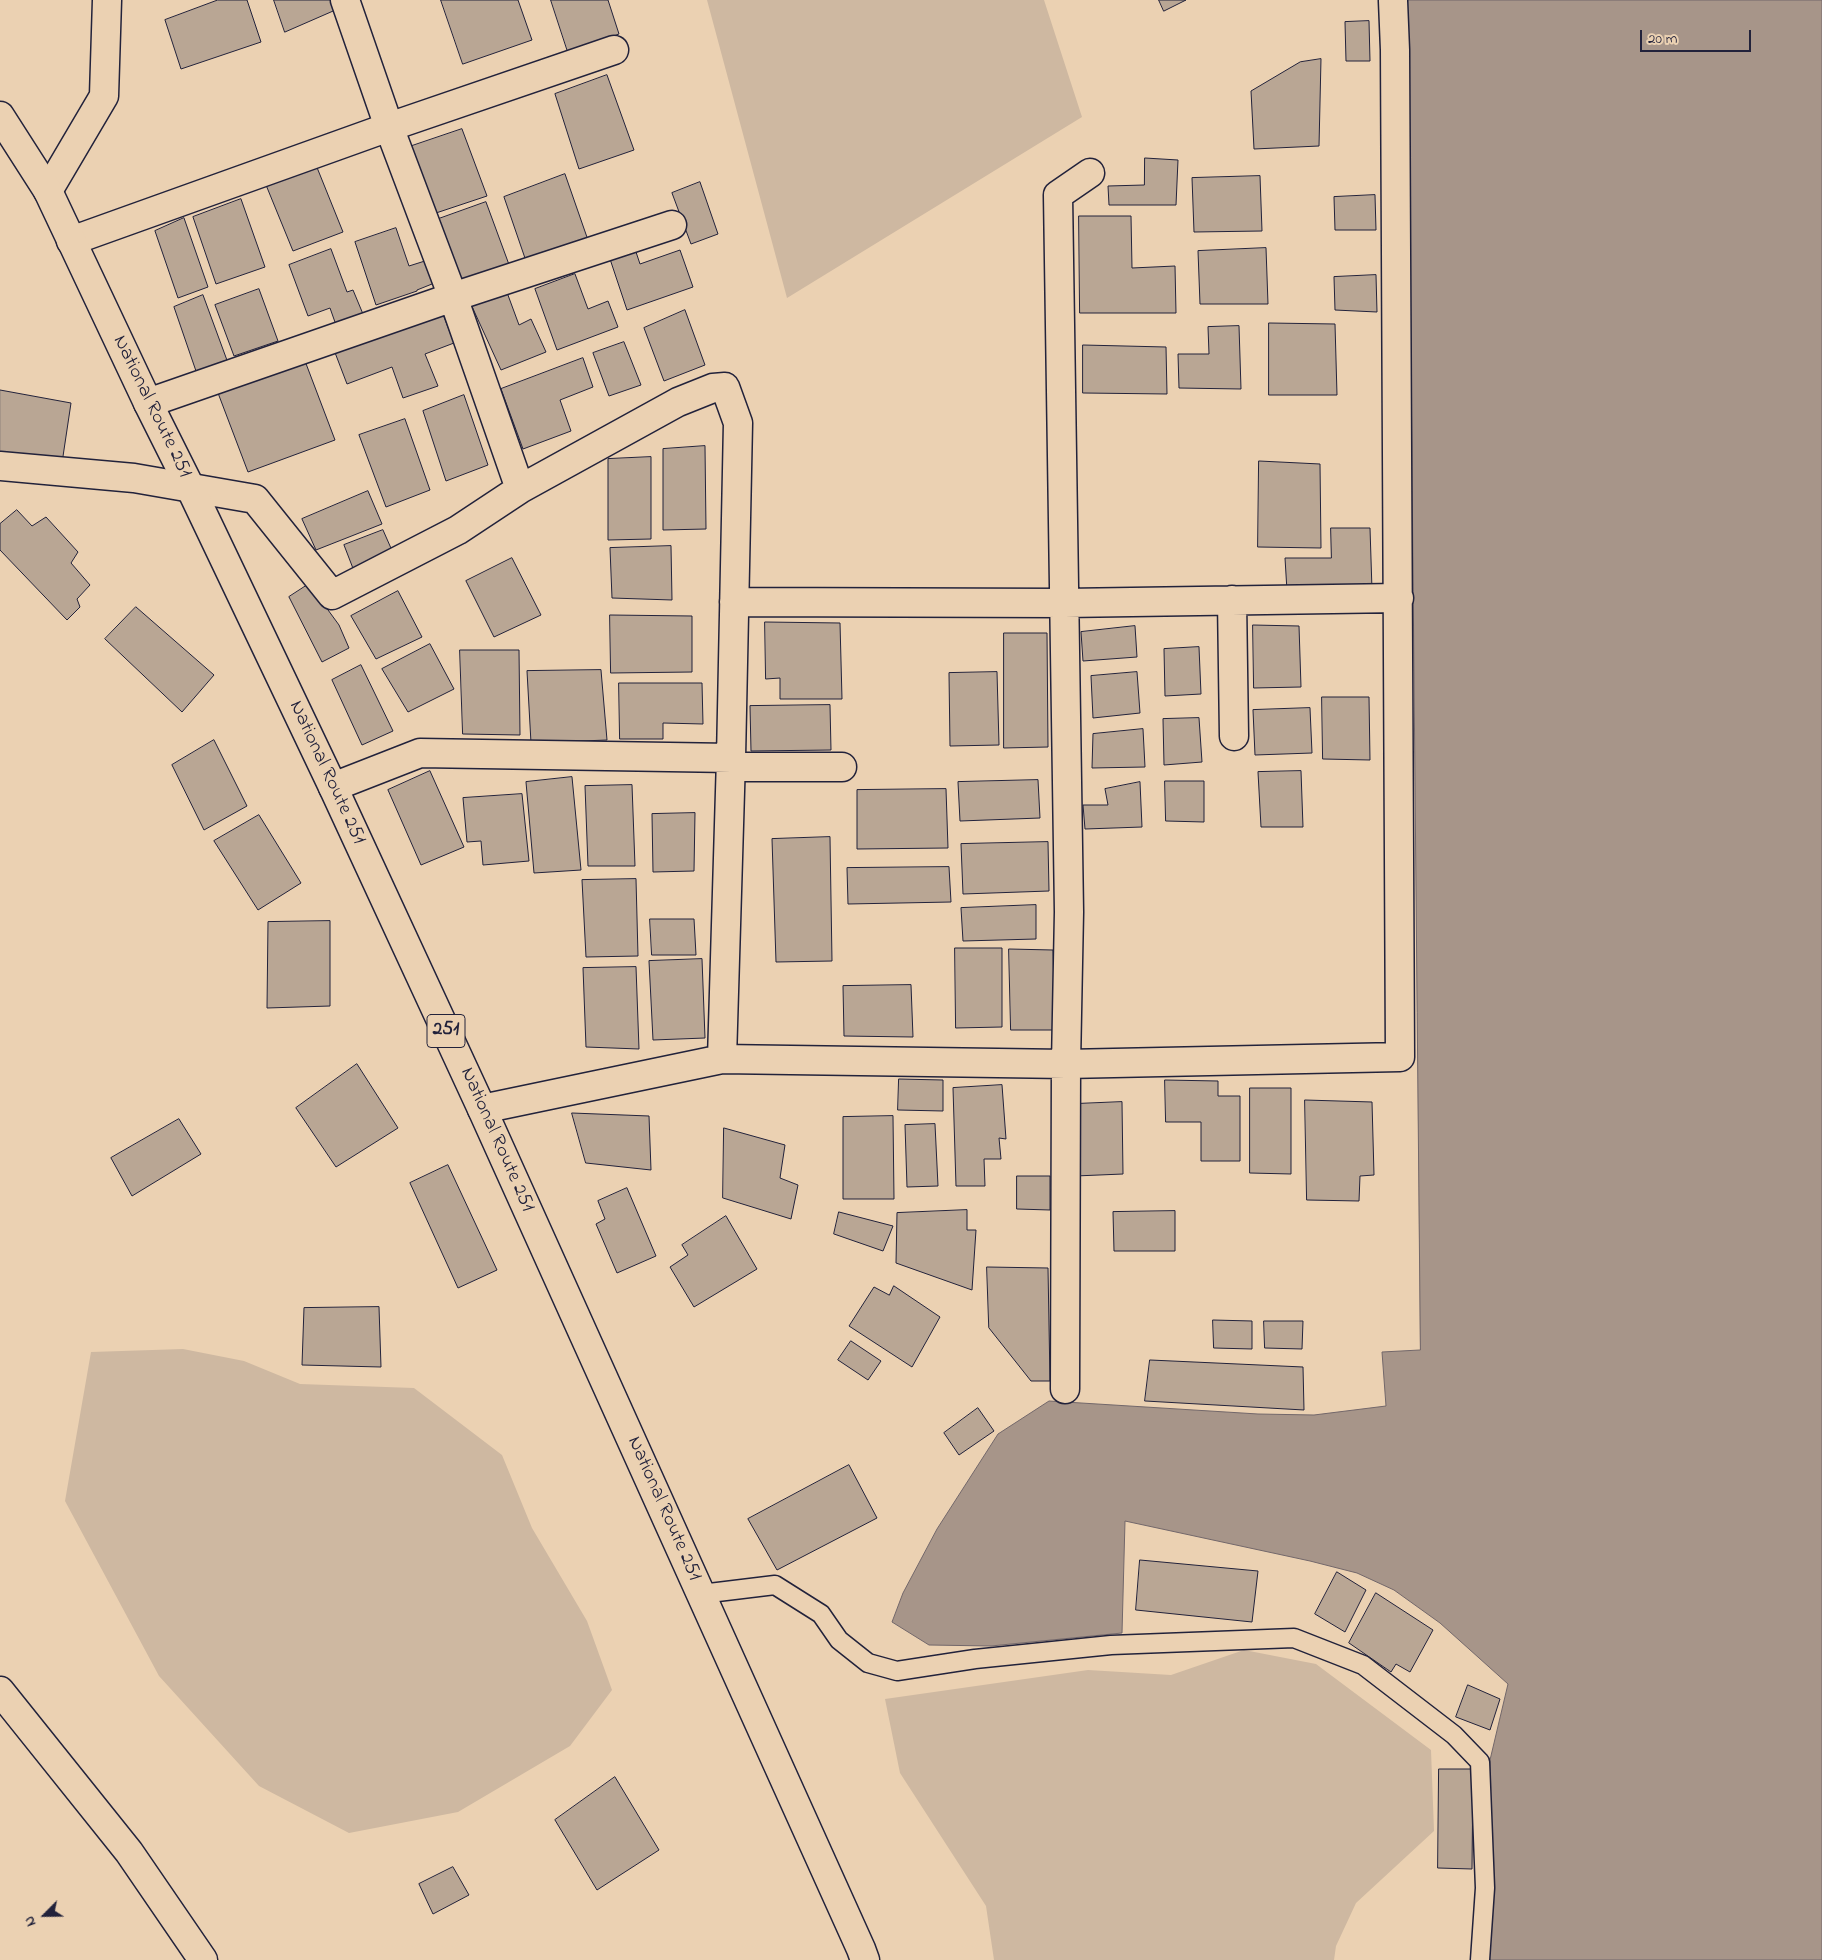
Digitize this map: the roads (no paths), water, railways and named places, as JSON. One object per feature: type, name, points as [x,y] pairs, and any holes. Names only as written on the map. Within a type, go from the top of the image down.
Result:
[{"type":"main road","points":[[345,0],[389,127],[453,297],[520,490]]},
{"type":"main road","points":[[48,191],[104,96],[108,1]]},
{"type":"main road","points":[[482,1109],[722,1059],[1066,1064],[1400,1057],[1399,598],[1395,50],[1393,2]]},
{"type":"main road","points":[[71,241],[389,127],[614,50]]},
{"type":"main road","name":"National Route 251","points":[[0,116],[48,191],[333,787],[482,1109],[861,1949],[864,1960]]},
{"type":"main road","points":[[1065,1389],[1066,1064],[1069,912],[1058,195],[1090,173]]},
{"type":"main road","points":[[148,403],[453,297],[672,225]]},
{"type":"main road","points":[[0,466],[134,478],[254,499],[332,595],[458,530],[520,490],[678,402],[713,388],[724,387],[738,422],[731,762],[722,1059]]},
{"type":"main road","points":[[734,602],[1065,603],[1399,598]]},
{"type":"main road","points":[[1232,600],[1234,736]]},
{"type":"main road","points":[[333,787],[420,753],[842,767]]},
{"type":"main road","points":[[0,1691],[129,1852],[203,1960]]},
{"type":"lane","points":[[701,1594],[775,1585],[821,1614],[839,1640],[868,1663],[897,1671],[975,1659],[1111,1645],[1294,1638],[1363,1665],[1454,1735],[1480,1762],[1485,1888],[1480,1960]]}]
